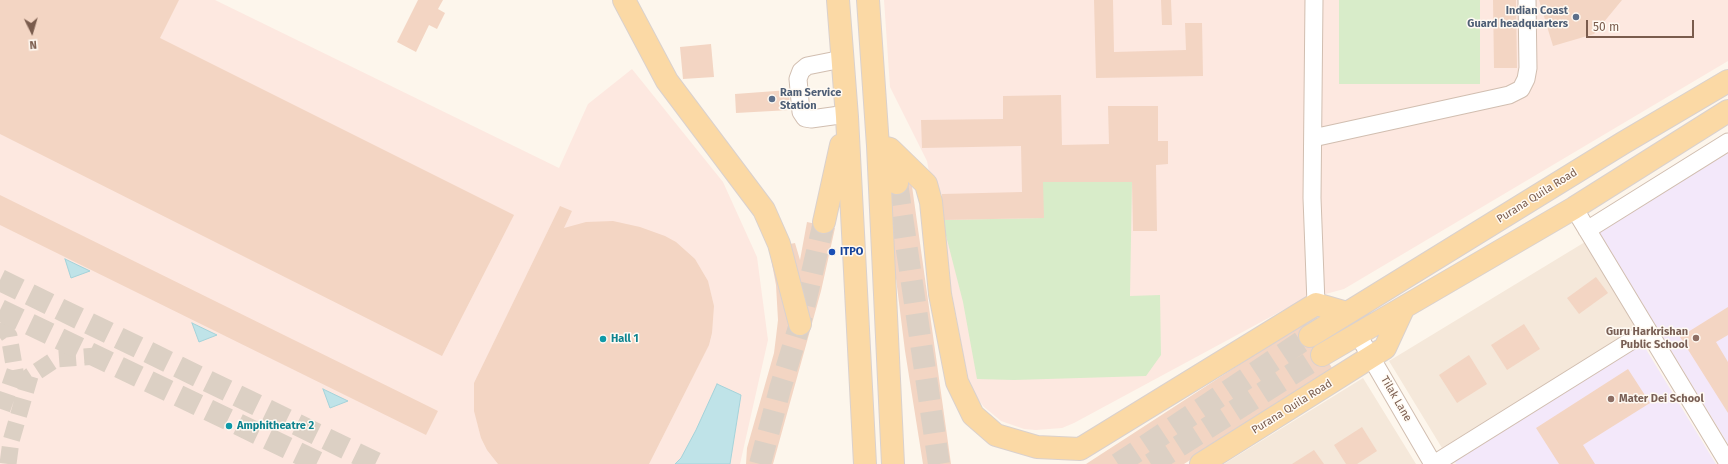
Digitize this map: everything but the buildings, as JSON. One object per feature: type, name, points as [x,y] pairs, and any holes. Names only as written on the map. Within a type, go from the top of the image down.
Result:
[{"type":"main road","points":[[624,0],[667,81],[764,210],[779,244],[800,324]]},
{"type":"main road","points":[[838,0],[847,116],[866,464]]},
{"type":"main road","points":[[868,0],[878,146],[893,464]]},
{"type":"main road","name":"Purana Quila Road","points":[[1310,336],[1623,142],[1728,81]]},
{"type":"main road","points":[[1322,355],[1574,208],[1728,112]]},
{"type":"main road","points":[[824,222],[847,116]]},
{"type":"main road","points":[[878,146],[897,182]]},
{"type":"main road","points":[[878,146],[890,149],[926,184],[931,202],[940,294],[957,382],[973,415],[996,435],[1037,446],[1080,449]]},
{"type":"main road","points":[[1058,464],[1316,304],[1347,313]]},
{"type":"main road","name":"Purana Quila Road","points":[[1201,464],[1386,348],[1403,309]]},
{"type":"main road","points":[[887,464],[891,442]]},
{"type":"street","points":[[1314,0],[1312,198],[1316,304]]},
{"type":"street","points":[[1313,138],[1509,95],[1521,89],[1526,79],[1528,68],[1527,0]]},
{"type":"street","points":[[842,59],[807,66],[801,71],[798,79],[801,112],[805,118],[811,119],[847,116]]},
{"type":"street","points":[[1587,230],[1728,142]]},
{"type":"street","points":[[1574,208],[1728,463]]},
{"type":"street","points":[[1434,464],[1647,331]]},
{"type":"street","name":"Tilak Lane","points":[[1358,335],[1434,464]]},
{"type":"shaded area","points":[[0,0],[215,0],[559,168],[588,104],[632,69],[723,182],[757,257],[768,340],[740,464],[0,464]]},
{"type":"shaded area","points":[[884,0],[1728,0],[1728,61],[1344,289],[1300,301],[1074,423],[1062,428],[1036,430],[1024,429],[1001,421],[984,407],[970,389],[927,161],[890,87]]},
{"type":"shaded area","name":"Guru Harkrishan Public School","points":[[1728,153],[1728,444],[1599,232]]},
{"type":"shaded area","points":[[1585,242],[1638,328],[1442,448],[1389,361]]},
{"type":"shaded area","name":"Mater Dei School","points":[[1641,341],[1716,464],[1456,464],[1452,457]]},
{"type":"shaded area","points":[[1363,378],[1416,464],[1224,464]]},
{"type":"green space","points":[[1339,0],[1480,0],[1480,84],[1339,84]]},
{"type":"green space","points":[[1043,182],[1132,182],[1130,296],[1160,295],[1161,355],[1146,376],[1014,380],[977,379],[963,302],[942,220],[1043,218]]},
{"type":"water","points":[[65,259],[90,271],[71,278]]},
{"type":"water","points":[[192,323],[217,335],[199,342]]},
{"type":"water","points":[[717,384],[741,395],[730,464],[675,464],[681,458],[696,430]]},
{"type":"water","points":[[323,389],[348,401],[330,408]]},
{"type":"tunnel","points":[[897,183],[939,464]]},
{"type":"tunnel","points":[[760,464],[780,389],[800,324],[824,222]]},
{"type":"tunnel","points":[[0,280],[378,464]]},
{"type":"tunnel","points":[[0,310],[321,464]]},
{"type":"tunnel","points":[[0,323],[9,336],[15,371],[0,415]]},
{"type":"tunnel","points":[[1118,464],[1310,336]]},
{"type":"tunnel","points":[[1151,464],[1322,355]]},
{"type":"tunnel","points":[[8,464],[11,441],[30,376],[56,359],[96,356]]},
{"type":"place","name":"Indian Coast Guard headquarters","points":[[1576,17]]},
{"type":"place","name":"Ram Service Station","points":[[772,99]]},
{"type":"place","name":"ITPO","points":[[832,252]]},
{"type":"place","name":"Guru Harkrishan Public School","points":[[1696,338]]},
{"type":"place","name":"Hall 1","points":[[603,339]]},
{"type":"place","name":"Mater Dei School","points":[[1611,399]]},
{"type":"place","name":"Amphitheatre 2","points":[[229,426]]}]
